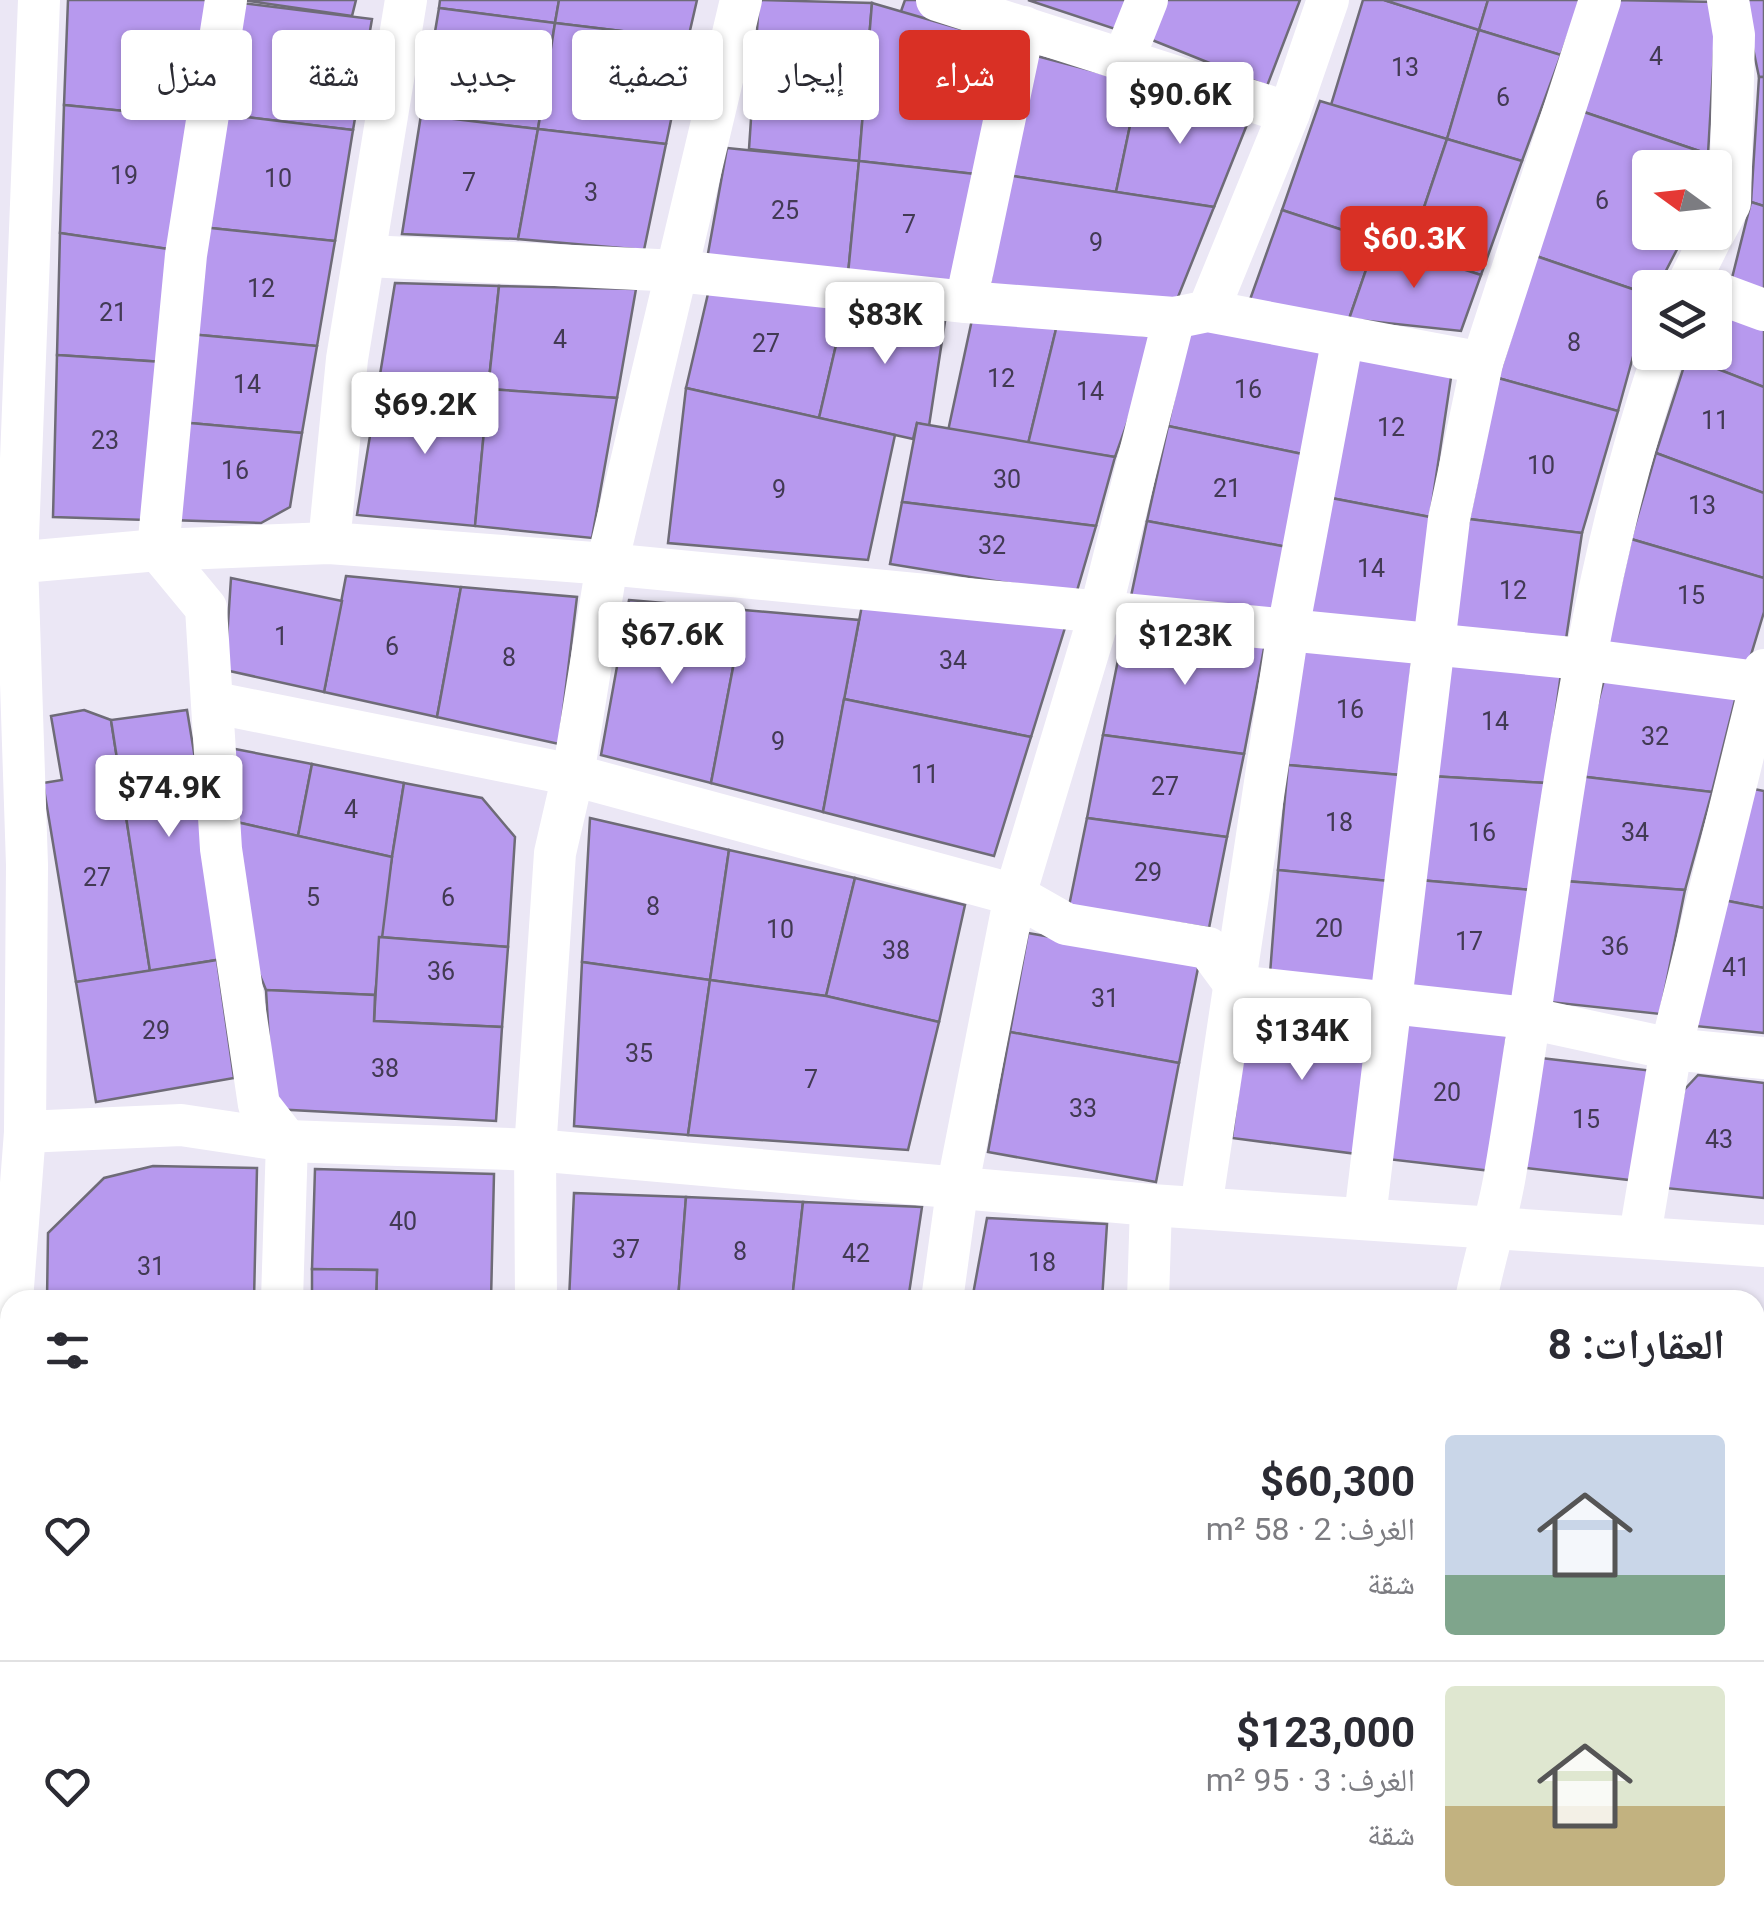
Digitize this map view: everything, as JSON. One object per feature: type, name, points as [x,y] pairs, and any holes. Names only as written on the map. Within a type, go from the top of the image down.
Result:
[{"type":"street","points":[[13,1290],[25,1132],[27,865],[8,563],[39,0]]},
{"type":"street","points":[[226,0],[186,254],[158,550],[206,608],[216,703],[221,849],[259,1105],[287,1141],[282,1290]]},
{"type":"street","points":[[328,543],[348,360],[406,0]]},
{"type":"street","points":[[536,1290],[535,1150],[555,854],[573,776],[607,564],[740,0]]},
{"type":"street","points":[[937,0],[1289,113]]},
{"type":"street","points":[[1124,58],[1146,0]]},
{"type":"street","points":[[943,1290],[958,1184],[1015,894],[1191,314],[1289,113],[1328,0]]},
{"type":"street","points":[[1364,1217],[1448,519],[1482,362],[1600,0]]},
{"type":"street","points":[[1728,0],[1734,35],[1731,150]]},
{"type":"street","points":[[966,302],[1024,27]]},
{"type":"street","points":[[367,256],[678,270],[966,302],[1191,314],[1482,362]]},
{"type":"street","points":[[1732,299],[1764,310]]},
{"type":"street","points":[[1201,1208],[1288,630],[1342,337]]},
{"type":"street","points":[[1478,1290],[1504,1180],[1582,659],[1632,446],[1658,370]]},
{"type":"street","points":[[8,563],[158,550],[328,543],[607,564],[1763,679],[1670,1049],[1640,1235]]},
{"type":"street","points":[[216,703],[573,776],[1015,894],[1066,924],[1208,948],[1236,986],[1528,1018],[1670,1049],[1764,1058]]},
{"type":"street","points":[[25,1132],[181,1124],[287,1141],[535,1150],[958,1184],[1151,1205],[1764,1246]]},
{"type":"street","points":[[1148,1290],[1151,1205]]},
{"type":"building","points":[[68,0],[207,0],[204,30],[121,30],[121,111],[64,105]]},
{"type":"building","points":[[242,0],[356,0],[352,16]]},
{"type":"building","points":[[440,0],[559,0],[555,23],[439,8]]},
{"type":"building","points":[[559,0],[697,0],[690,30],[613,30],[555,23]]},
{"type":"building","points":[[759,0],[872,3],[870,30],[757,30]]},
{"type":"building","points":[[905,0],[955,0],[945,29],[900,14]]},
{"type":"building","points":[[1028,0],[1128,0],[1118,30]]},
{"type":"building","points":[[1161,0],[1300,0],[1267,86],[1147,38]]},
{"type":"building","points":[[1363,0],[1384,0],[1479,30],[1447,139],[1331,105]]},
{"type":"building","points":[[1384,0],[1488,0],[1479,30]]},
{"type":"building","points":[[1488,0],[1581,0],[1561,55],[1479,30]]},
{"type":"building","points":[[1614,0],[1717,2],[1708,150],[1696,150],[1581,111]]},
{"type":"building","points":[[1743,0],[1764,0],[1764,77],[1759,77]]},
{"type":"building","points":[[242,3],[372,19],[370,30],[272,30],[272,120],[355,120],[353,130],[252,118],[252,30],[237,30]]},
{"type":"building","points":[[872,3],[965,30],[899,30],[899,120],[985,120],[975,174],[859,161],[862,120],[879,120],[879,30],[870,30]]},
{"type":"building","points":[[439,8],[555,23],[552,42],[552,30],[435,30]]},
{"type":"building","points":[[555,23],[613,30],[572,30],[572,120],[671,120],[666,144],[538,129],[539,120],[552,120]]},
{"type":"building","points":[[1479,30],[1561,55],[1522,161],[1447,139]]},
{"type":"building","points":[[1033,55],[1139,83],[1116,192],[1006,175],[1018,120],[1030,120]]},
{"type":"building","points":[[1759,77],[1764,77],[1764,206],[1751,202]]},
{"type":"building","points":[[1139,83],[1252,112],[1214,207],[1116,192]]},
{"type":"building","points":[[1320,101],[1447,139],[1409,252],[1282,210]]},
{"type":"building","points":[[64,105],[121,111],[121,120],[195,120],[175,250],[60,233]]},
{"type":"building","points":[[1581,111],[1696,150],[1632,150],[1632,250],[1677,250],[1666,270],[1632,270],[1632,289],[1536,256]]},
{"type":"building","points":[[252,118],[353,130],[335,241],[201,227],[221,120]]},
{"type":"building","points":[[420,120],[463,120],[538,129],[518,239],[402,234]]},
{"type":"building","points":[[463,120],[539,120],[538,129]]},
{"type":"building","points":[[751,120],[862,120],[859,161],[749,149]]},
{"type":"building","points":[[538,129],[666,144],[644,250],[518,239]]},
{"type":"building","points":[[1447,139],[1522,161],[1481,275],[1409,252]]},
{"type":"building","points":[[727,148],[859,161],[848,274],[707,259]]},
{"type":"building","points":[[859,161],[975,174],[955,287],[848,274]]},
{"type":"building","points":[[1006,175],[1214,207],[1176,302],[990,285]]},
{"type":"building","points":[[1751,202],[1764,206],[1764,297],[1732,282]]},
{"type":"building","points":[[1282,210],[1376,241],[1349,319],[1247,308]]},
{"type":"building","points":[[201,227],[335,241],[317,346],[189,334]]},
{"type":"building","points":[[60,233],[175,250],[163,362],[57,355]]},
{"type":"building","points":[[1376,241],[1481,275],[1461,331],[1349,319]]},
{"type":"building","points":[[1536,256],[1632,289],[1632,360],[1618,411],[1498,378]]},
{"type":"building","points":[[395,283],[499,286],[488,389],[377,393]]},
{"type":"building","points":[[710,285],[847,298],[819,418],[686,388]]},
{"type":"building","points":[[499,286],[636,289],[617,398],[488,389]]},
{"type":"building","points":[[847,298],[947,308],[929,426],[917,423],[913,439],[819,418]]},
{"type":"building","points":[[1732,310],[1764,322],[1764,387],[1720,370],[1732,370]]},
{"type":"building","points":[[973,315],[1057,325],[1028,444],[948,431]]},
{"type":"building","points":[[1190,323],[1328,352],[1307,455],[1168,426]]},
{"type":"building","points":[[1057,325],[1158,337],[1115,457],[1028,444]]},
{"type":"building","points":[[189,334],[317,346],[302,433],[179,422]]},
{"type":"building","points":[[1352,353],[1452,371],[1430,517],[1326,497]]},
{"type":"building","points":[[57,355],[163,362],[147,520],[53,517]]},
{"type":"building","points":[[1683,370],[1720,370],[1764,387],[1764,493],[1656,453]]},
{"type":"building","points":[[1498,378],[1618,411],[1582,533],[1469,519]]},
{"type":"building","points":[[686,388],[895,435],[868,560],[668,543]]},
{"type":"building","points":[[488,389],[475,526],[357,515],[377,393]]},
{"type":"building","points":[[488,389],[617,398],[592,538],[475,526]]},
{"type":"building","points":[[179,422],[302,433],[290,507],[261,523],[169,520]]},
{"type":"building","points":[[917,423],[1115,457],[1096,526],[902,502]]},
{"type":"building","points":[[1168,426],[1307,455],[1287,547],[1147,521]]},
{"type":"building","points":[[1656,453],[1764,493],[1764,578],[1631,539]]},
{"type":"building","points":[[1326,497],[1430,517],[1419,630],[1309,619]]},
{"type":"building","points":[[902,502],[1096,526],[1076,594],[890,564]]},
{"type":"building","points":[[1469,519],[1582,533],[1565,646],[1445,636]]},
{"type":"building","points":[[1147,521],[1287,547],[1273,615],[1130,601]]},
{"type":"building","points":[[1631,539],[1764,578],[1764,612],[1747,668],[1607,644]]},
{"type":"building","points":[[346,576],[461,587],[437,717],[324,692]]},
{"type":"building","points":[[231,578],[342,601],[324,692],[225,670]]},
{"type":"building","points":[[461,587],[577,597],[559,744],[437,717]]},
{"type":"building","points":[[864,595],[1068,618],[1031,737],[844,699]]},
{"type":"building","points":[[629,600],[744,610],[711,783],[601,755]]},
{"type":"building","points":[[744,610],[859,620],[823,812],[711,783]]},
{"type":"building","points":[[1125,625],[1266,638],[1244,754],[1103,735]]},
{"type":"building","points":[[1299,641],[1413,653],[1400,775],[1288,765]]},
{"type":"building","points":[[1443,657],[1562,666],[1546,783],[1430,776]]},
{"type":"building","points":[[1607,669],[1737,692],[1712,792],[1578,776]]},
{"type":"building","points":[[844,699],[1031,737],[994,856],[823,812]]},
{"type":"building","points":[[84,710],[111,720],[150,971],[76,982],[43,783],[62,780],[51,716]]},
{"type":"building","points":[[187,710],[228,958],[150,971],[111,720]]},
{"type":"building","points":[[1103,735],[1244,754],[1227,837],[1087,818]]},
{"type":"building","points":[[230,748],[312,764],[298,836],[232,821]]},
{"type":"building","points":[[312,764],[404,783],[392,857],[298,836]]},
{"type":"building","points":[[1288,765],[1400,775],[1389,881],[1278,870]]},
{"type":"building","points":[[1430,776],[1546,783],[1531,890],[1419,880]]},
{"type":"building","points":[[1578,776],[1712,792],[1685,890],[1564,881]]},
{"type":"building","points":[[404,783],[482,798],[515,837],[508,947],[379,937]]},
{"type":"building","points":[[1749,788],[1764,791],[1764,908],[1723,900]]},
{"type":"building","points":[[590,818],[729,850],[710,980],[582,962]]},
{"type":"building","points":[[1087,818],[1227,837],[1209,928],[1069,906]]},
{"type":"building","points":[[232,821],[392,857],[375,995],[266,990],[251,954]]},
{"type":"building","points":[[729,850],[855,878],[826,996],[710,980]]},
{"type":"building","points":[[1278,870],[1389,881],[1378,986],[1270,974]]},
{"type":"building","points":[[855,878],[965,905],[939,1022],[826,996]]},
{"type":"building","points":[[1419,880],[1531,890],[1516,1003],[1408,992]]},
{"type":"building","points":[[1564,881],[1685,890],[1660,1014],[1549,1002]]},
{"type":"building","points":[[1723,900],[1764,908],[1764,1033],[1695,1026]]},
{"type":"building","points":[[1028,933],[1199,963],[1179,1063],[1010,1032]]},
{"type":"building","points":[[379,937],[508,947],[502,1027],[374,1021]]},
{"type":"building","points":[[217,960],[234,1078],[96,1102],[76,982]]},
{"type":"building","points":[[582,962],[710,980],[688,1135],[574,1126]]},
{"type":"building","points":[[710,980],[826,996],[939,1022],[908,1150],[688,1135]]},
{"type":"building","points":[[266,990],[375,995],[374,1021],[502,1027],[496,1121],[273,1109]]},
{"type":"building","points":[[1248,1013],[1372,1027],[1357,1154],[1232,1138]]},
{"type":"building","points":[[1402,1013],[1508,1025],[1492,1171],[1387,1159]]},
{"type":"building","points":[[1010,1032],[1179,1063],[1156,1182],[988,1152]]},
{"type":"building","points":[[1532,1057],[1654,1071],[1638,1181],[1518,1167]]},
{"type":"building","points":[[1698,1075],[1764,1083],[1764,1198],[1665,1188],[1684,1090]]},
{"type":"building","points":[[153,1166],[257,1168],[254,1290],[47,1290],[48,1233],[104,1178]]},
{"type":"building","points":[[315,1169],[494,1174],[491,1290],[376,1290],[377,1270],[312,1269]]},
{"type":"building","points":[[574,1193],[686,1197],[679,1290],[569,1290]]},
{"type":"building","points":[[686,1197],[803,1202],[793,1290],[679,1290]]},
{"type":"building","points":[[803,1202],[922,1207],[910,1290],[793,1290]]},
{"type":"building","points":[[987,1218],[1107,1224],[1103,1290],[974,1290]]},
{"type":"building","points":[[312,1269],[377,1270],[376,1290],[312,1290]]}]
